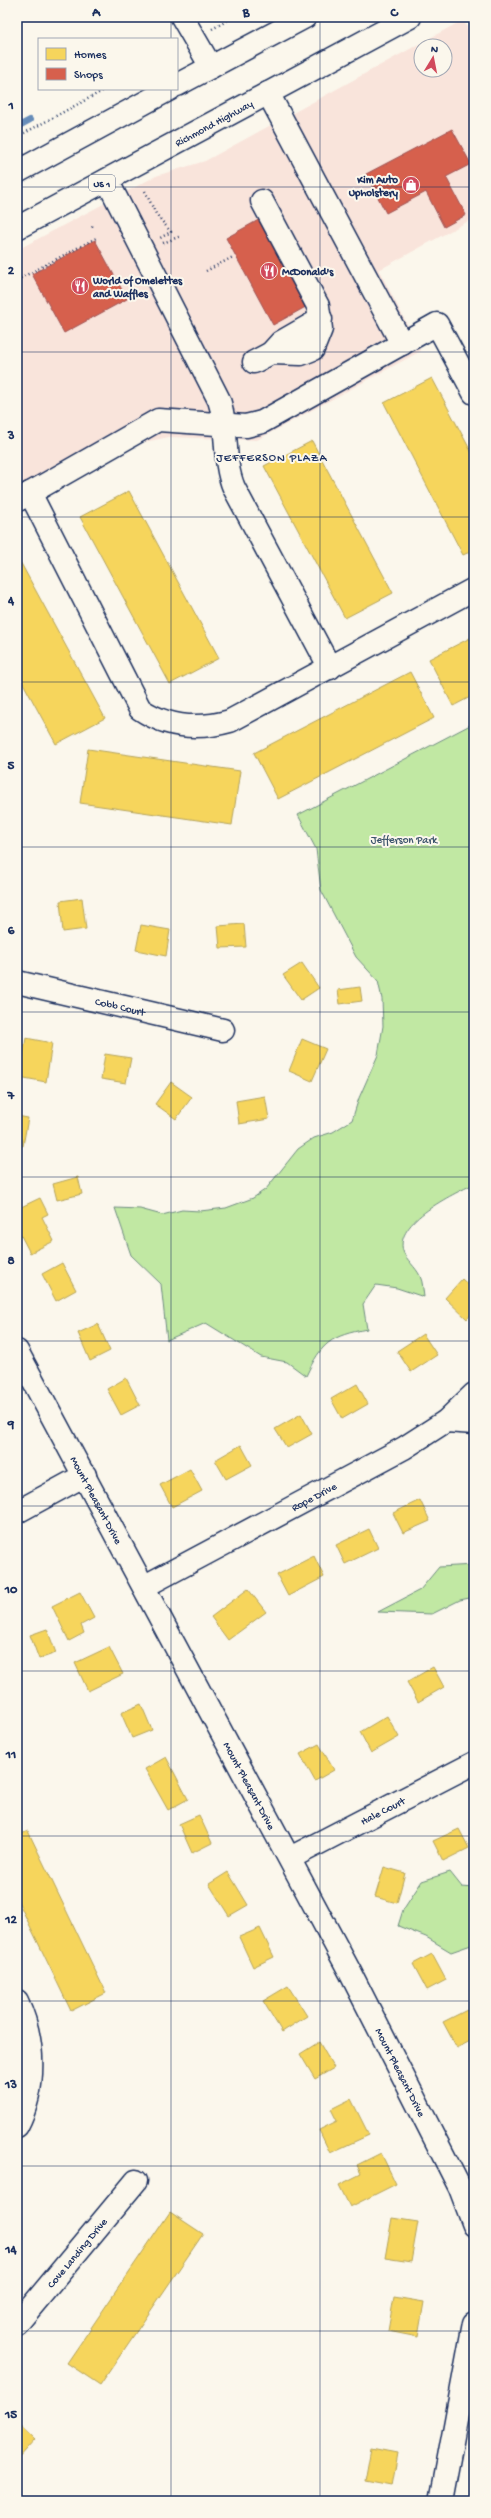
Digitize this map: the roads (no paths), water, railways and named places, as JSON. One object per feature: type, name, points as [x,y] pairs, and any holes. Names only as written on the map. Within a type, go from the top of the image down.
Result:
[{"type":"street","points":[[182,17],[211,67]]},
{"type":"street","points":[[178,84],[305,17]]},
{"type":"street","name":"Richmond Highway","points":[[17,228],[410,17]]},
{"type":"street","points":[[17,172],[168,90]]},
{"type":"street","points":[[268,93],[402,344]]},
{"type":"street","points":[[107,180],[212,385],[225,424],[228,465],[234,488],[330,668]]},
{"type":"street","points":[[262,201],[318,306],[321,319],[281,342],[262,358]]},
{"type":"street","points":[[474,393],[437,324],[262,422],[246,426],[169,420],[151,422],[24,497],[140,709],[158,720],[184,726],[213,726],[230,721],[474,589]]},
{"type":"street","name":"Cobb Court","points":[[17,982],[223,1030]]},
{"type":"street","name":"Mount Pleasant Drive","points":[[17,1351],[145,1586],[290,1858],[460,2188],[474,2224]]},
{"type":"street","name":"Rope Drive","points":[[145,1586],[404,1448],[446,1421],[474,1394]]},
{"type":"street","points":[[446,1421],[474,1423]]},
{"type":"street","points":[[17,1512],[85,1475]]},
{"type":"street","name":"Hale Court","points":[[290,1858],[474,1763]]},
{"type":"street","points":[[17,2001],[30,2039],[31,2066],[28,2093],[17,2126]]},
{"type":"street","name":"Cove Landing Drive","points":[[17,2324],[136,2181]]},
{"type":"street","points":[[441,2501],[474,2323]]},
{"type":"waterway","points":[[17,127],[30,120]]},
{"type":"place","name":"Kim Auto Upholstery","points":[[411,185]]},
{"type":"place","name":"McDonald's","points":[[269,271]]},
{"type":"place","name":"World of Omelettes and Waffles","points":[[80,286]]},
{"type":"district","name":"JEFFERSON PLAZA","points":[[272,457]]},
{"type":"park label","name":"Jefferson Park","points":[[404,839]]}]
